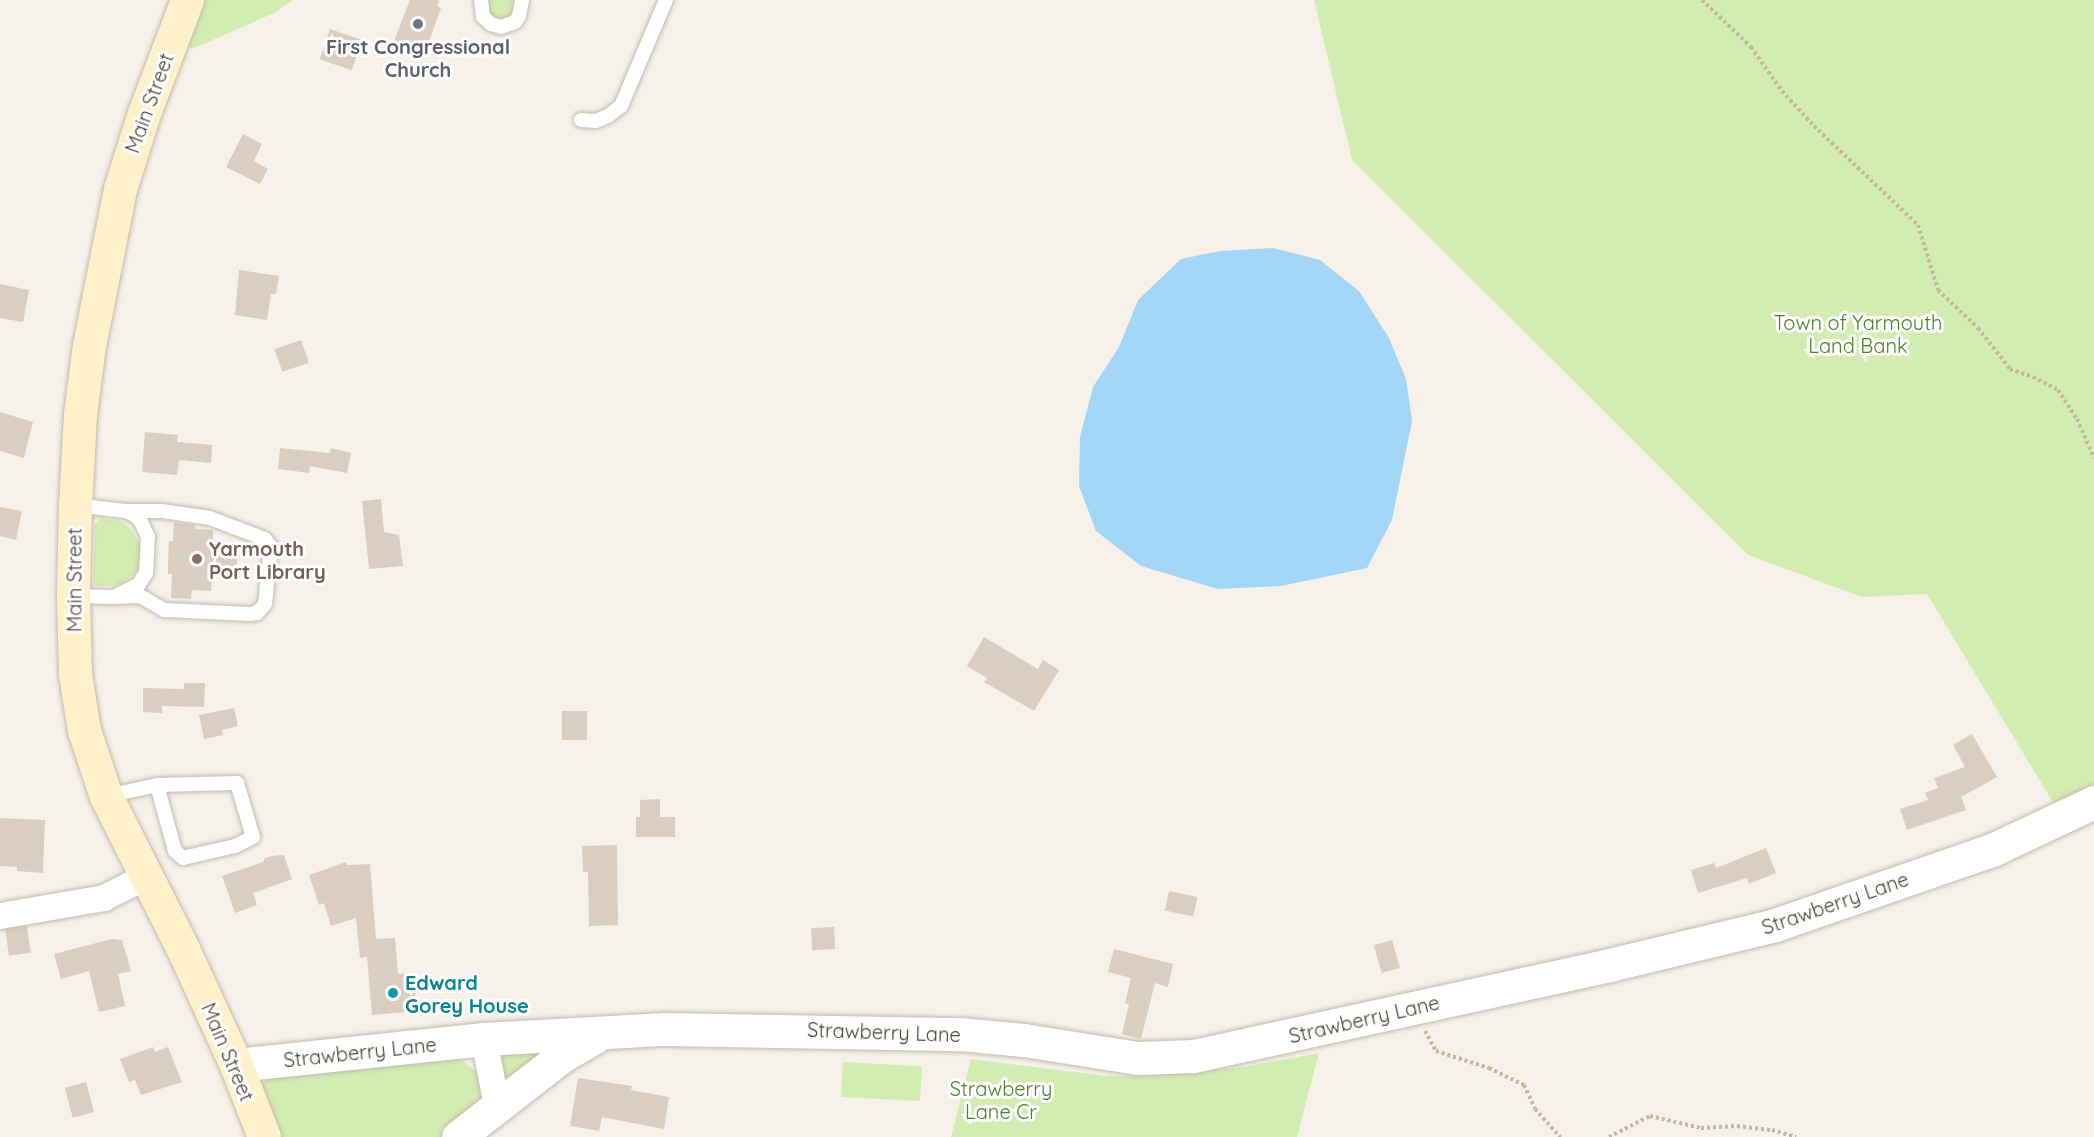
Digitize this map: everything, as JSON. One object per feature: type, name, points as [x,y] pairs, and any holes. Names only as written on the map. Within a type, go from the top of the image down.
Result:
[{"type":"main road","name":"Main Street","points":[[187,0],[132,148],[111,228],[89,345],[80,414],[75,505],[73,596],[79,707],[90,751],[106,796],[183,949],[236,1065],[264,1137]]},
{"type":"street","name":"Strawberry Lane","points":[[236,1065],[484,1039],[665,1029],[778,1029],[960,1034],[1024,1040],[1119,1056],[1156,1059],[1215,1053],[1775,925],[1992,850],[2094,802]]},
{"type":"street","points":[[0,916],[104,898],[146,877]]},
{"type":"street","name":"Strawberry Lane","points":[[458,1137],[569,1050],[588,1039],[605,1033]]},
{"type":"street","points":[[484,1039],[497,1106]]},
{"type":"lane","points":[[481,0],[483,17],[491,24],[501,27],[514,22],[519,16],[522,0]]},
{"type":"lane","points":[[581,120],[596,121],[608,116],[621,106],[666,0]]},
{"type":"lane","points":[[73,596],[140,596],[164,610],[257,613],[265,604],[271,547],[265,539],[210,518],[162,511],[126,511],[75,505]]},
{"type":"lane","points":[[114,597],[139,584],[146,573],[148,537],[141,522],[126,511]]},
{"type":"lane","points":[[106,796],[157,785],[237,783],[253,837],[236,846],[183,858],[175,851],[157,785]]},
{"type":"path","points":[[1702,0],[1751,47],[1782,91],[1814,126],[1918,225],[1938,290],[1978,328],[2010,369],[2034,377],[2058,390],[2077,419],[2094,458]]},
{"type":"path","points":[[1419,1007],[1426,1037],[1436,1051],[1489,1068],[1524,1085],[1535,1109],[1560,1137]]},
{"type":"path","points":[[1609,1137],[1650,1116],[1701,1128],[1737,1126],[1772,1130],[1796,1137]]},
{"type":"green space","points":[[204,0],[293,0],[274,13],[192,49],[187,46],[187,39]]},
{"type":"green space","points":[[487,0],[515,0],[514,10],[508,18],[494,18],[488,11]]},
{"type":"green space","name":"Town of Yarmouth Land Bank","points":[[1314,0],[2094,0],[2094,788],[2057,809],[1927,594],[1862,597],[1748,555],[1352,160]]},
{"type":"green space","points":[[101,518],[123,522],[132,530],[141,547],[139,569],[124,583],[113,586],[96,586],[93,581],[95,524]]},
{"type":"green space","points":[[551,1044],[508,1088],[493,1051]]},
{"type":"green space","points":[[453,1053],[479,1074],[483,1096],[481,1104],[462,1125],[442,1137],[278,1137],[261,1088],[269,1074]]},
{"type":"green space","name":"Strawberry Lane Cr","points":[[1319,1053],[1297,1137],[951,1137],[971,1059],[1107,1076],[1147,1076],[1244,1067]]},
{"type":"green space","points":[[843,1062],[922,1066],[920,1101],[841,1097]]},
{"type":"water","points":[[1273,248],[1320,260],[1359,291],[1389,338],[1406,379],[1412,421],[1392,520],[1367,568],[1281,586],[1218,589],[1141,566],[1096,531],[1079,486],[1080,437],[1093,387],[1119,347],[1138,300],[1181,259],[1220,251]]},
{"type":"building","name":"First Congressional Church","points":[[410,0],[439,0],[437,6],[441,8],[422,61],[391,49]]},
{"type":"building","points":[[330,29],[362,40],[352,70],[320,59]]},
{"type":"building","points":[[243,134],[262,144],[254,161],[268,169],[260,184],[226,167]]},
{"type":"building","points":[[239,270],[279,276],[276,294],[271,294],[267,320],[235,315]]},
{"type":"building","points":[[0,284],[29,290],[23,322],[0,318]]},
{"type":"building","points":[[301,340],[309,363],[282,372],[275,349]]},
{"type":"building","points":[[0,412],[33,422],[24,458],[0,451]]},
{"type":"building","points":[[145,432],[178,435],[177,442],[212,445],[211,463],[179,460],[177,475],[142,472]]},
{"type":"building","points":[[280,448],[330,453],[331,448],[351,453],[347,473],[310,466],[309,473],[278,469]]},
{"type":"building","points":[[381,499],[384,532],[399,535],[403,566],[369,569],[362,501]]},
{"type":"building","points":[[0,507],[22,511],[16,540],[0,536]]},
{"type":"building","points":[[174,522],[195,525],[195,529],[213,530],[213,545],[239,546],[235,576],[212,575],[211,591],[192,590],[191,599],[171,598],[172,574],[168,574],[168,565],[169,541],[173,541]]},
{"type":"building","points":[[984,637],[1038,669],[1043,660],[1059,670],[1034,711],[984,682],[987,678],[967,666]]},
{"type":"building","points":[[184,683],[205,683],[204,707],[162,706],[162,713],[143,712],[143,688],[184,689]]},
{"type":"building","points":[[234,708],[238,726],[222,730],[223,735],[204,739],[199,715]]},
{"type":"building","points":[[562,711],[587,711],[587,740],[562,740]]},
{"type":"building","points":[[1972,734],[1997,777],[1961,797],[1966,810],[1907,830],[1900,809],[1928,800],[1925,793],[1938,788],[1934,778],[1965,767],[1953,745]]},
{"type":"building","points":[[660,799],[660,817],[675,817],[675,837],[636,837],[636,817],[640,817],[640,800]]},
{"type":"building","points":[[0,818],[45,820],[43,873],[17,871],[17,867],[0,866]]},
{"type":"building","points":[[617,845],[618,925],[589,926],[588,872],[583,872],[582,846]]},
{"type":"building","points":[[1766,848],[1776,873],[1749,884],[1747,878],[1698,893],[1691,870],[1714,863],[1716,868]]},
{"type":"building","points":[[284,855],[292,879],[253,893],[257,905],[235,913],[222,876],[263,862],[265,858]]},
{"type":"building","points":[[346,862],[347,865],[370,864],[376,939],[395,938],[398,974],[413,973],[417,1011],[372,1015],[367,957],[360,958],[356,918],[331,926],[324,903],[319,905],[309,875]]},
{"type":"building","points":[[1169,891],[1197,897],[1193,917],[1165,911]]},
{"type":"building","points":[[27,926],[31,953],[9,956],[5,929]]},
{"type":"building","points":[[834,927],[835,949],[812,950],[811,928]]},
{"type":"building","points":[[112,939],[122,940],[131,971],[118,974],[125,1006],[99,1012],[89,971],[61,979],[54,954]]},
{"type":"building","points":[[1392,940],[1400,968],[1382,973],[1374,945]]},
{"type":"building","points":[[1114,949],[1173,964],[1168,987],[1155,983],[1141,1039],[1122,1034],[1129,1004],[1125,1003],[1131,978],[1108,972]]},
{"type":"building","points":[[153,1047],[155,1052],[168,1047],[182,1082],[141,1095],[135,1080],[129,1082],[120,1059]]},
{"type":"building","points":[[578,1078],[632,1086],[631,1090],[669,1097],[664,1129],[602,1117],[599,1131],[570,1126]]},
{"type":"building","points":[[86,1082],[94,1112],[73,1118],[65,1088]]},
{"type":"place","name":"First Congressional Church","points":[[418,24]]},
{"type":"place","name":"Yarmouth Port Library","points":[[197,559]]},
{"type":"place","name":"Edward Gorey House","points":[[393,993]]}]
